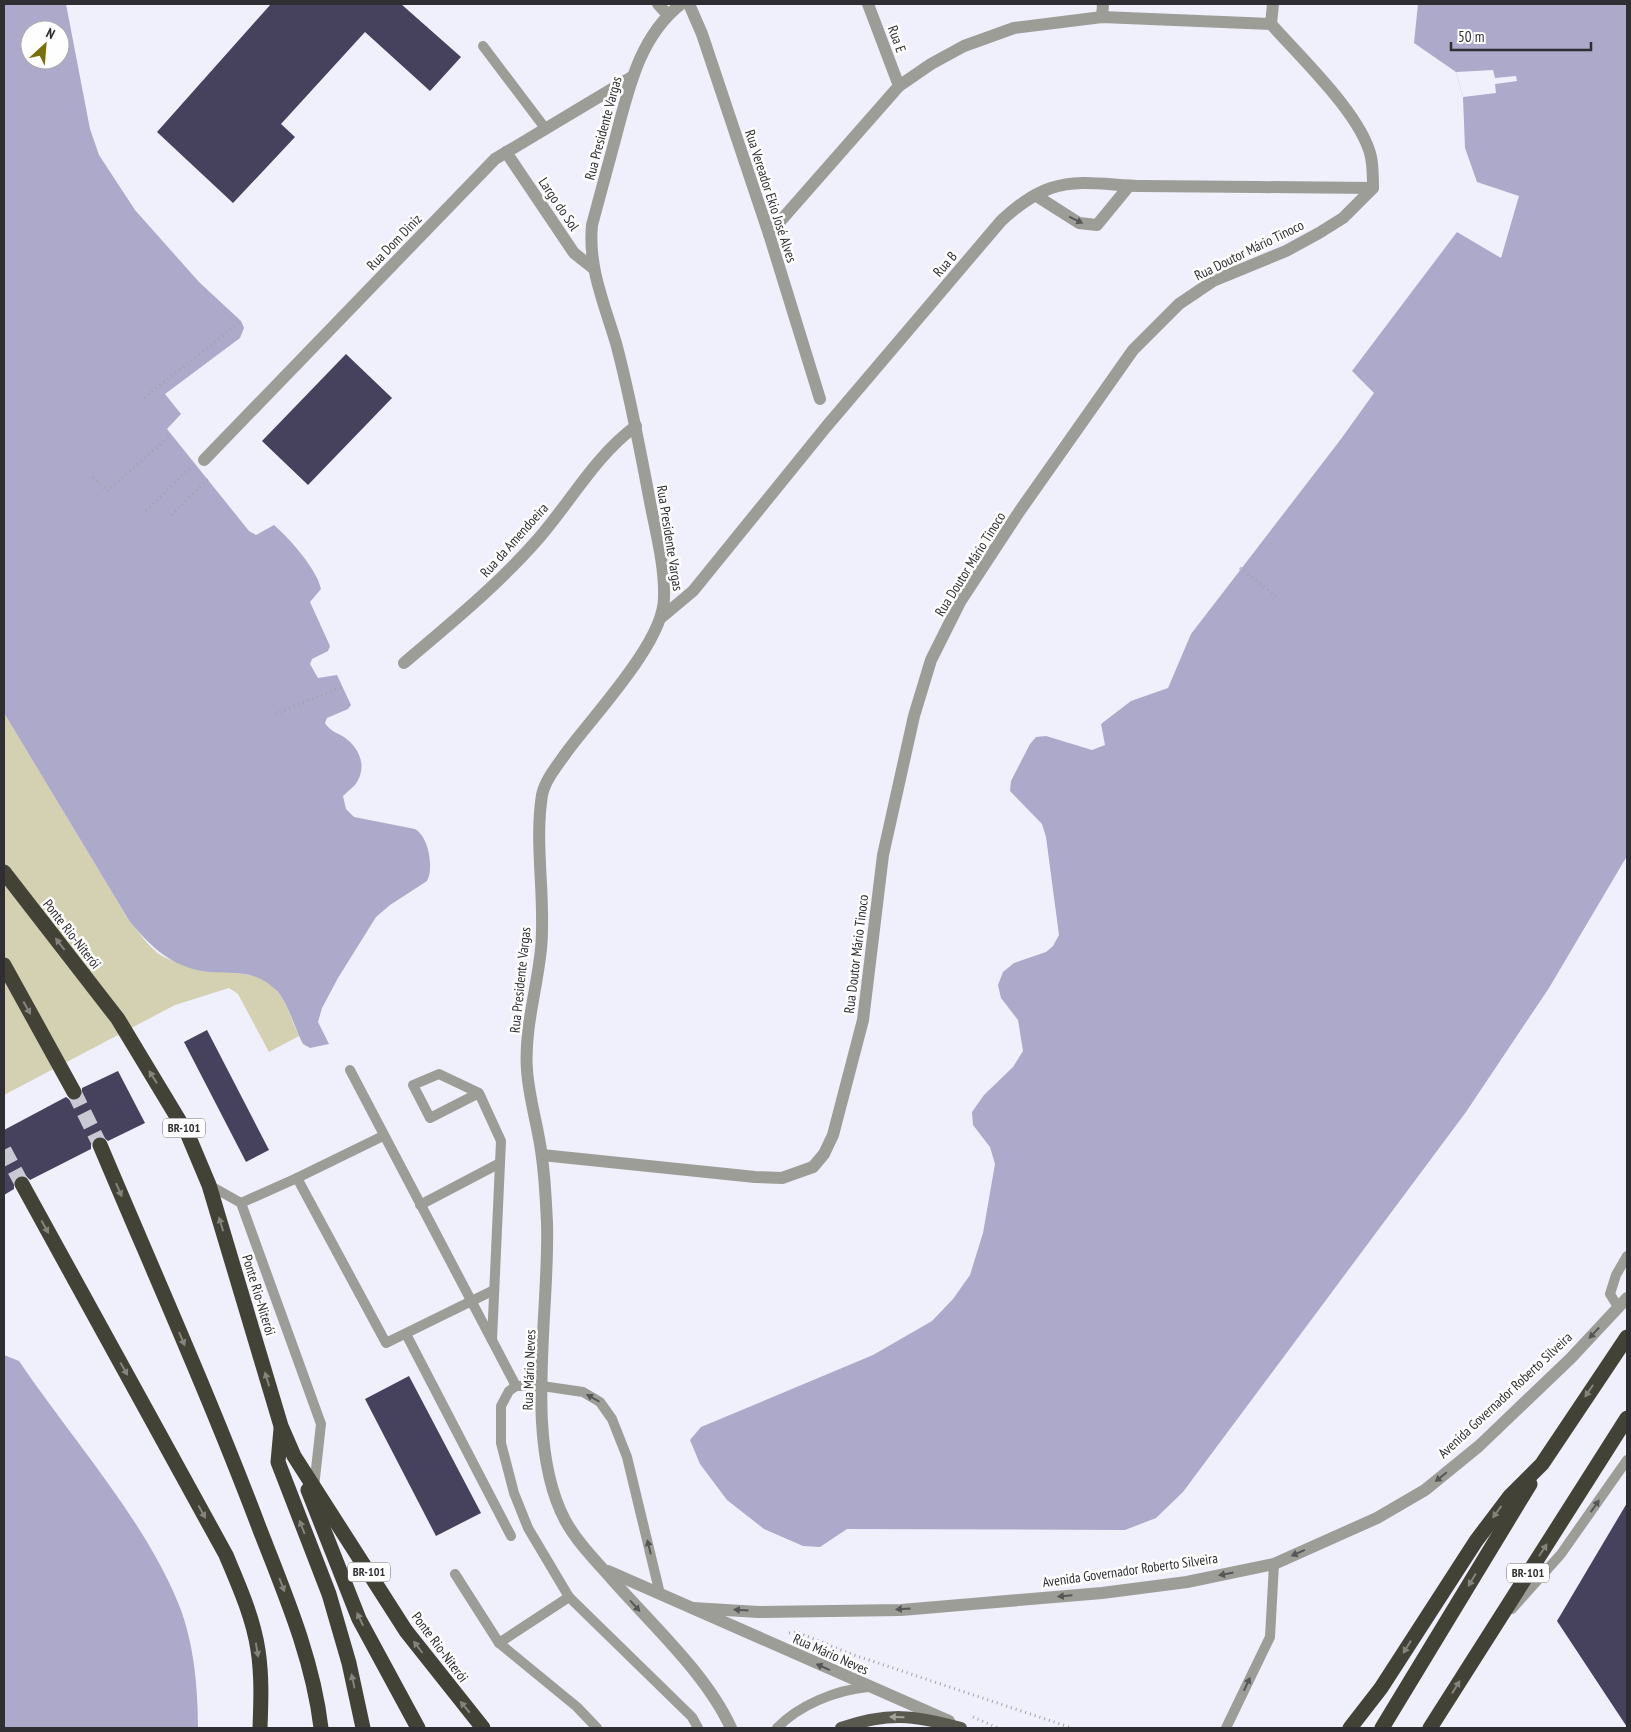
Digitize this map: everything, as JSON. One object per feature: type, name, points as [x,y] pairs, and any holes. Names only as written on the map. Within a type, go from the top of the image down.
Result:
[{"type":"highway","name":"Ponte Rio-Niterói","points":[[4,872],[118,1019],[188,1135],[209,1185],[281,1426],[294,1456],[406,1631],[483,1728]]},
{"type":"highway","points":[[4,965],[74,1092]]},
{"type":"highway","points":[[100,1145],[239,1474],[297,1627],[312,1675],[321,1728]]},
{"type":"highway","points":[[22,1184],[226,1555],[245,1600],[258,1650],[261,1689],[260,1728]]},
{"type":"highway","points":[[1382,1728],[1542,1464],[1627,1337]]},
{"type":"highway","name":"BR-101","points":[[1430,1728],[1627,1418]]},
{"type":"highway","points":[[281,1426],[278,1462],[329,1594],[350,1663],[363,1728]]},
{"type":"highway","points":[[294,1456],[359,1618],[418,1728]]},
{"type":"highway","points":[[1350,1728],[1380,1688],[1482,1533],[1510,1496],[1542,1464]]},
{"type":"highway","points":[[310,1728],[312,1675]]},
{"type":"main road","points":[[840,1728],[866,1719],[890,1716],[923,1718],[962,1728]]},
{"type":"street","points":[[658,4],[667,14]]},
{"type":"street","name":"Rua Presidente Vargas","points":[[542,1155],[533,1117],[526,1066],[541,947],[542,884],[539,826],[543,789],[582,730],[646,648],[662,617],[664,599],[659,550],[636,426],[616,345],[593,268],[590,243],[592,225],[632,77],[653,33],[667,14],[681,4]]},
{"type":"street","name":"Rua Vereador Ekio José Alves","points":[[689,4],[702,34],[769,234],[820,399]]},
{"type":"street","name":"Rua E","points":[[868,4],[899,86]]},
{"type":"street","points":[[1271,24],[1273,4]]},
{"type":"street","points":[[769,234],[899,86],[930,64],[964,46],[1014,28],[1103,10],[1271,24],[1342,105],[1360,132],[1371,156],[1373,188]]},
{"type":"street","name":"Rua Dom Diniz","points":[[199,461],[495,159],[632,77]]},
{"type":"street","name":"Largo do Sol","points":[[506,152],[574,253],[593,268]]},
{"type":"street","name":"Rua B","points":[[662,617],[693,591],[826,427],[1001,221],[1017,206],[1035,195],[1052,187],[1075,183],[1129,186],[1373,188]]},
{"type":"street","points":[[1035,195],[1079,223],[1096,225],[1129,186]]},
{"type":"street","name":"Rua Doutor Mário Tinoco","points":[[542,1155],[755,1177],[782,1178],[813,1167],[824,1154],[833,1135],[863,1020],[883,855],[914,716],[931,660],[960,602],[1019,512],[1133,350],[1179,304],[1213,281],[1286,250],[1319,233],[1343,218],[1373,188]]},
{"type":"street","name":"Rua da Amendoeira","points":[[404,663],[491,590],[540,537],[617,440],[636,426]]},
{"type":"street","name":"Rua Mário Neves","points":[[542,1155],[547,1223],[542,1386],[544,1453],[553,1493],[566,1521],[589,1555],[698,1676],[721,1706],[731,1728]]},
{"type":"street","name":"Avenida Governador Roberto Silveira","points":[[693,1608],[758,1612],[900,1610],[1121,1591],[1187,1582],[1274,1564],[1377,1518],[1425,1490],[1479,1446],[1571,1358],[1623,1303]]},
{"type":"street","name":"Rua Mário Neves","points":[[603,1569],[868,1687],[966,1728]]},
{"type":"lane","points":[[483,46],[544,128]]},
{"type":"lane","points":[[350,1070],[516,1386]]},
{"type":"lane","points":[[479,1093],[430,1118],[413,1084],[439,1074],[479,1093],[501,1141],[492,1340]]},
{"type":"lane","points":[[241,1203],[383,1136]]},
{"type":"lane","points":[[420,1205],[500,1163]]},
{"type":"lane","points":[[297,1178],[386,1343],[494,1290]]},
{"type":"lane","points":[[209,1185],[241,1203],[322,1424],[314,1487]]},
{"type":"lane","points":[[1623,1303],[1610,1294],[1616,1275],[1627,1256]]},
{"type":"lane","points":[[406,1334],[511,1536]]},
{"type":"lane","points":[[660,1594],[627,1457],[612,1419],[600,1402],[583,1392],[542,1386],[516,1386],[505,1397],[501,1406],[501,1443],[505,1466],[528,1528],[569,1597],[692,1717],[698,1728]]},
{"type":"lane","points":[[1486,1638],[1561,1554],[1627,1460]]},
{"type":"lane","points":[[1226,1728],[1270,1637],[1274,1564]]},
{"type":"lane","points":[[455,1574],[499,1643],[577,1707],[597,1728]]},
{"type":"lane","points":[[499,1643],[569,1597]]},
{"type":"lane","points":[[777,1728],[806,1707],[852,1689],[868,1687]]},
{"type":"path","points":[[144,398],[241,321]]},
{"type":"path","points":[[93,477],[107,491],[171,435]]},
{"type":"path","points":[[146,511],[199,461]]},
{"type":"path","points":[[172,515],[208,479]]},
{"type":"path","points":[[1240,568],[1276,596]]},
{"type":"path","points":[[275,714],[344,686]]},
{"type":"path","points":[[754,1636],[797,1632],[851,1654],[1072,1728]]},
{"type":"shaded area","points":[[4,4],[66,4],[69,20],[20,20],[20,70],[70,70],[70,25],[90,129],[99,155],[135,210],[199,282],[241,321],[244,328],[240,338],[165,394],[181,414],[167,429],[249,531],[256,535],[274,525],[294,546],[314,572],[321,589],[310,602],[330,646],[328,651],[312,659],[310,664],[318,678],[337,675],[351,705],[348,709],[327,718],[325,723],[350,742],[358,753],[361,765],[359,779],[343,796],[346,809],[354,817],[415,829],[424,839],[429,853],[430,869],[427,881],[390,905],[376,917],[338,978],[322,1008],[318,1022],[329,1044],[310,1048],[303,1044],[284,1001],[276,990],[266,982],[257,977],[238,973],[208,972],[186,967],[159,952],[130,922],[4,713]]},
{"type":"shaded area","points":[[1418,4],[1627,4],[1627,856],[1549,988],[1466,1112],[1183,1492],[1156,1518],[1125,1530],[847,1529],[820,1547],[803,1546],[764,1529],[727,1500],[700,1464],[690,1440],[701,1427],[873,1355],[932,1321],[953,1299],[970,1275],[983,1233],[995,1164],[990,1147],[973,1125],[972,1112],[984,1095],[1013,1067],[1023,1051],[1018,1020],[1001,998],[998,985],[1003,972],[1014,963],[1046,952],[1053,946],[1059,935],[1046,837],[1042,824],[1010,791],[1011,781],[1030,744],[1036,737],[1046,736],[1092,750],[1105,745],[1101,724],[1131,701],[1168,688],[1191,634],[1341,439],[1374,393],[1352,371],[1457,232],[1501,258],[1519,196],[1477,182],[1465,148],[1463,97],[1456,72],[1414,43]]},
{"type":"shaded area","points":[[4,713],[130,922],[149,945],[162,956],[181,964],[250,975],[264,980],[281,996],[299,1036],[269,1052],[238,994],[229,988],[175,1005],[4,1095]]},
{"type":"shaded area","points":[[4,1355],[19,1361],[106,1480],[147,1542],[164,1573],[179,1605],[192,1650],[196,1682],[198,1728],[4,1728]]},
{"type":"pier","points":[[1493,70],[1495,78],[1516,76],[1517,81],[1495,84],[1496,93],[1463,97],[1456,72]]},
{"type":"building","points":[[271,4],[401,4],[461,57],[430,91],[365,32],[281,124],[295,137],[233,203],[157,132]]},
{"type":"building","points":[[346,354],[392,398],[308,485],[262,441]]},
{"type":"building","points":[[207,1030],[269,1150],[246,1162],[184,1042]]},
{"type":"building","points":[[118,1071],[145,1123],[108,1141],[102,1136],[96,1137],[91,1143],[91,1149],[30,1180],[26,1176],[18,1176],[14,1180],[14,1189],[4,1195],[4,1130],[66,1097],[70,1100],[78,1100],[82,1096],[82,1088]]},
{"type":"building","points":[[409,1376],[481,1513],[436,1536],[365,1399]]},
{"type":"building","points":[[1627,1503],[1627,1727],[1557,1621]]},
{"type":"tunnel","points":[[74,1092],[100,1145]]},
{"type":"tunnel","points":[[4,1150],[22,1184]]}]
